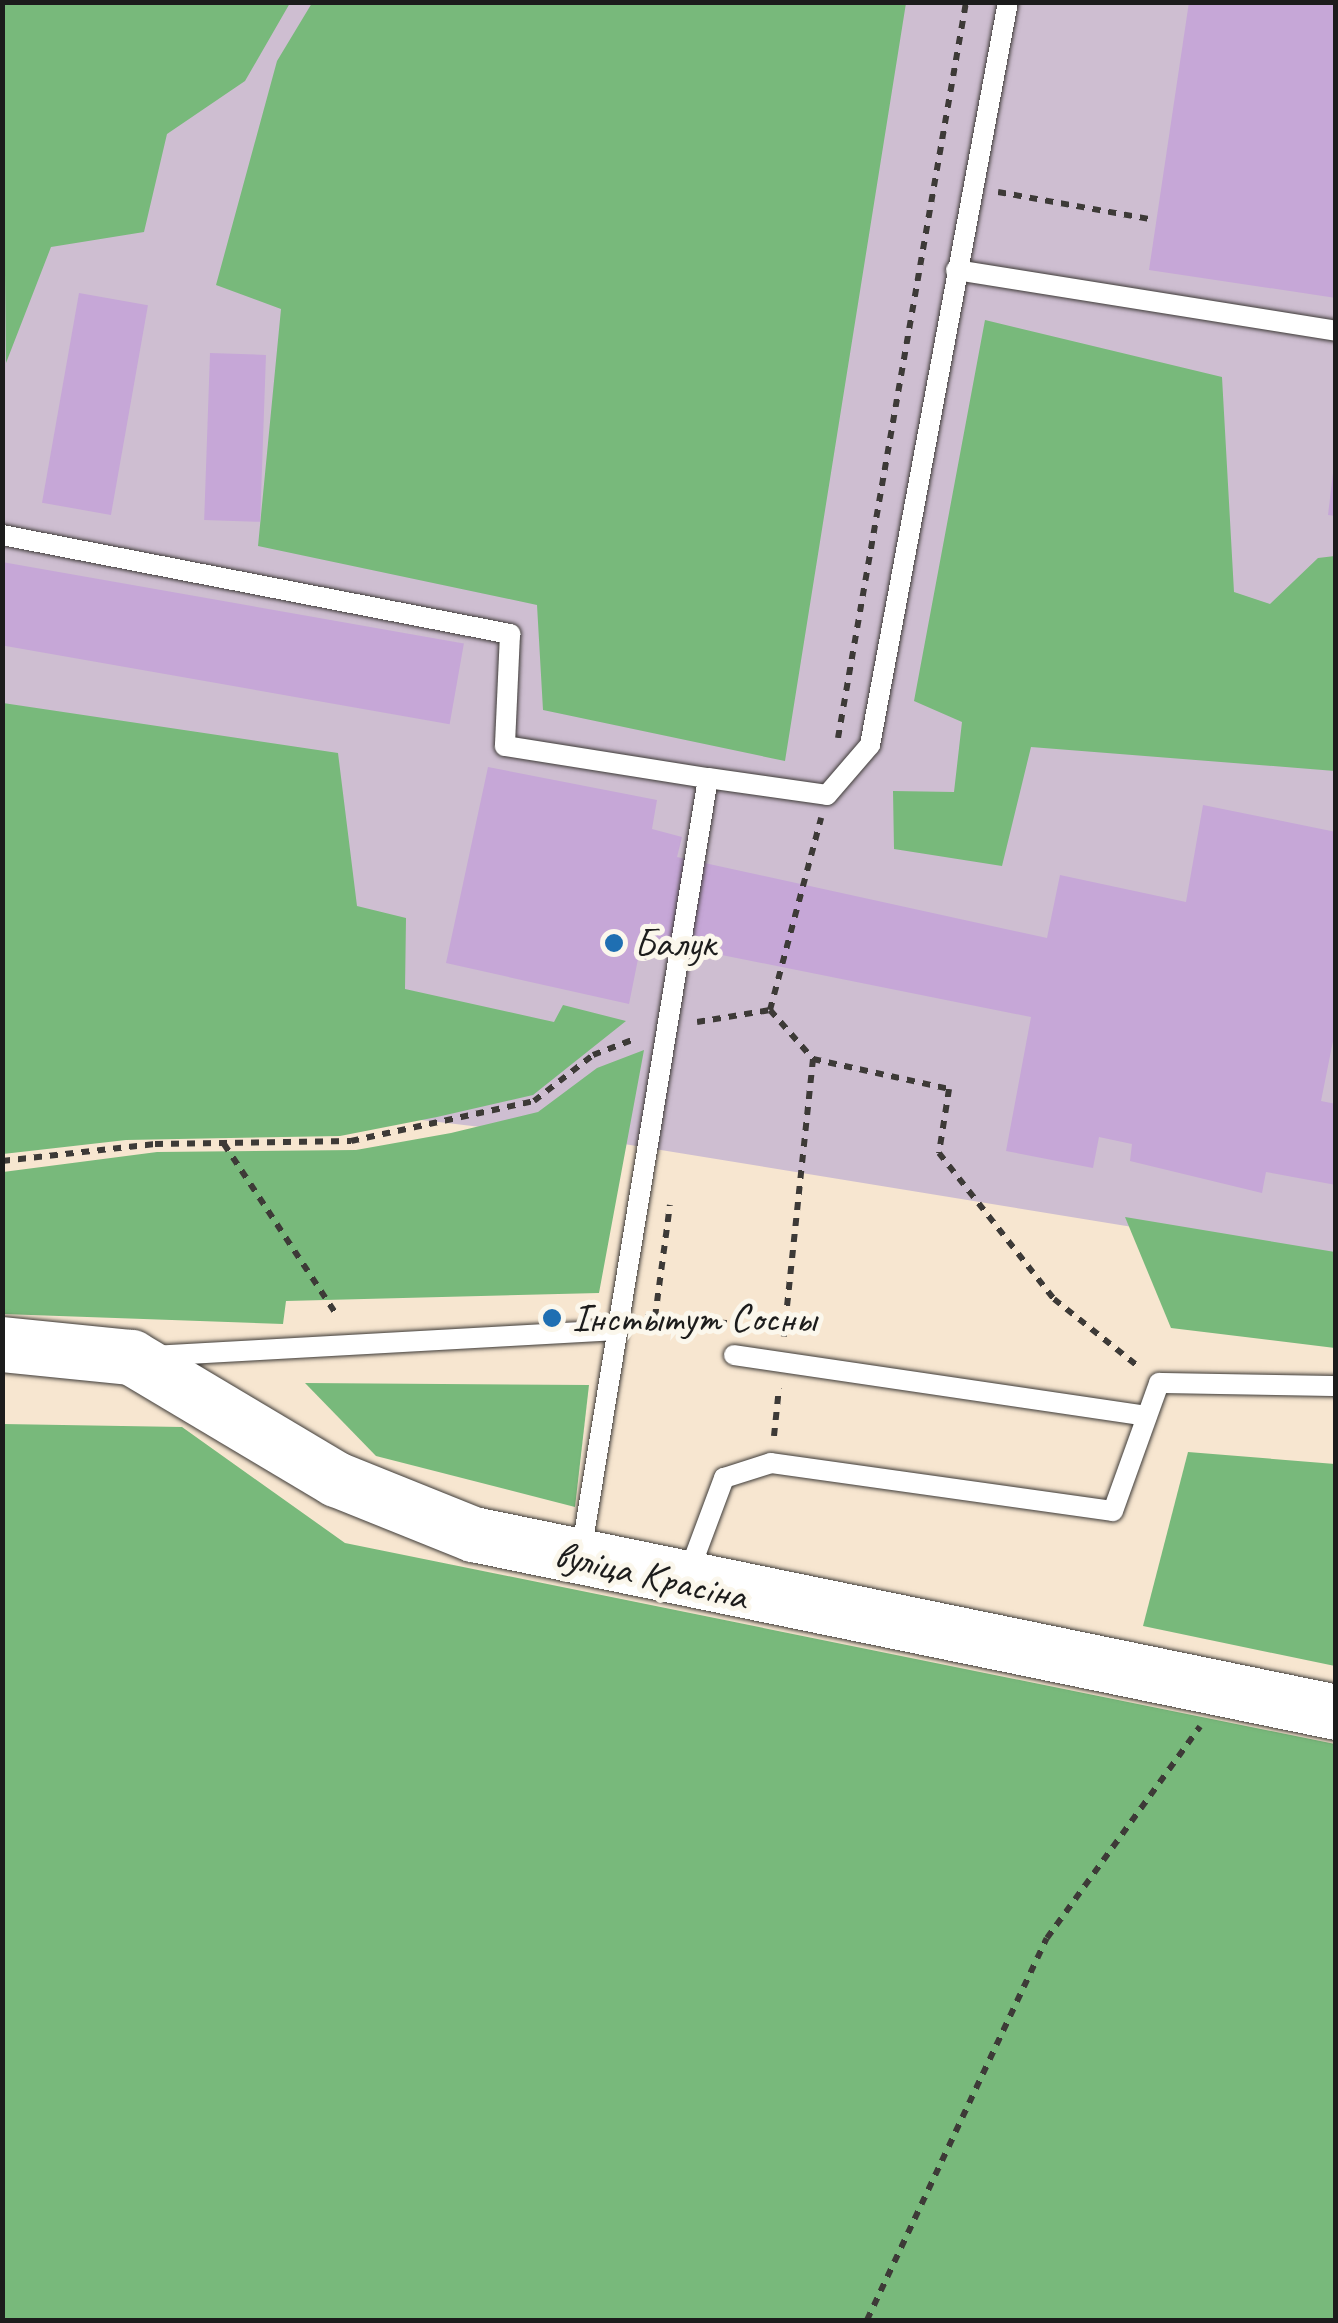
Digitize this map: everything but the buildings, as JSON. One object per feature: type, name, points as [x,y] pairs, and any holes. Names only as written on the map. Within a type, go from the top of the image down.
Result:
[{"type":"street","name":"вуліца Красіна","points":[[2,1344],[131,1357],[336,1479],[473,1534],[685,1584],[1223,1696],[1336,1712]]},
{"type":"lane","points":[[2,535],[510,634],[505,746],[828,795],[870,745],[1008,2]]},
{"type":"lane","points":[[956,270],[1336,331]]},
{"type":"lane","points":[[580,1559],[661,1029],[708,778]]},
{"type":"lane","points":[[131,1357],[616,1330]]},
{"type":"lane","points":[[734,1355],[1147,1416]]},
{"type":"lane","points":[[685,1584],[724,1478],[771,1464],[1114,1511],[1159,1383],[1336,1386]]},
{"type":"path","points":[[770,1010],[828,795],[966,2]]},
{"type":"path","points":[[972,187],[1149,219]]},
{"type":"path","points":[[2,1161],[224,1143],[352,1141],[534,1101],[593,1055],[661,1029],[770,1010]]},
{"type":"path","points":[[770,1010],[813,1059],[949,1089],[939,1153],[1054,1299],[1159,1383]]},
{"type":"path","points":[[771,1464],[813,1059]]},
{"type":"path","points":[[224,1143],[318,1293],[340,1319],[359,1319]]},
{"type":"path","points":[[655,1316],[785,1329]]},
{"type":"path","points":[[866,2320],[1047,1938],[1223,1696]]},
{"type":"shaded area","points":[[3,3],[1335,3],[1335,1260],[624,1144],[3,1070]]},
{"type":"green space","points":[[2,3],[290,3],[245,81],[167,134],[144,232],[51,247],[6,363]]},
{"type":"green space","points":[[312,3],[906,3],[785,761],[543,710],[537,605],[258,546],[281,309],[216,285],[277,61]]},
{"type":"green space","points":[[985,320],[1222,377],[1234,592],[1270,604],[1318,558],[1335,556],[1335,771],[1031,747],[1002,866],[894,849],[893,791],[954,792],[962,722],[914,701]]},
{"type":"green space","points":[[3,703],[338,753],[357,906],[406,918],[405,989],[554,1022],[563,1005],[626,1021],[533,1095],[437,1117],[340,1136],[126,1140],[3,1154]]},
{"type":"green space","points":[[644,1050],[599,1293],[286,1301],[283,1324],[3,1314],[3,1172],[157,1152],[356,1150],[451,1133],[538,1112],[597,1068]]},
{"type":"green space","points":[[1125,1217],[1335,1252],[1335,1348],[1171,1328]]},
{"type":"green space","points":[[305,1383],[589,1385],[575,1507],[376,1456]]},
{"type":"green space","points":[[3,1424],[182,1427],[345,1543],[1335,1744],[1335,2320],[3,2320]]},
{"type":"green space","points":[[1188,1452],[1335,1464],[1335,1666],[1143,1626]]},
{"type":"place","name":"Балук","points":[[614,943]]},
{"type":"place","name":"Інстытут Сосны","points":[[552,1318]]}]
